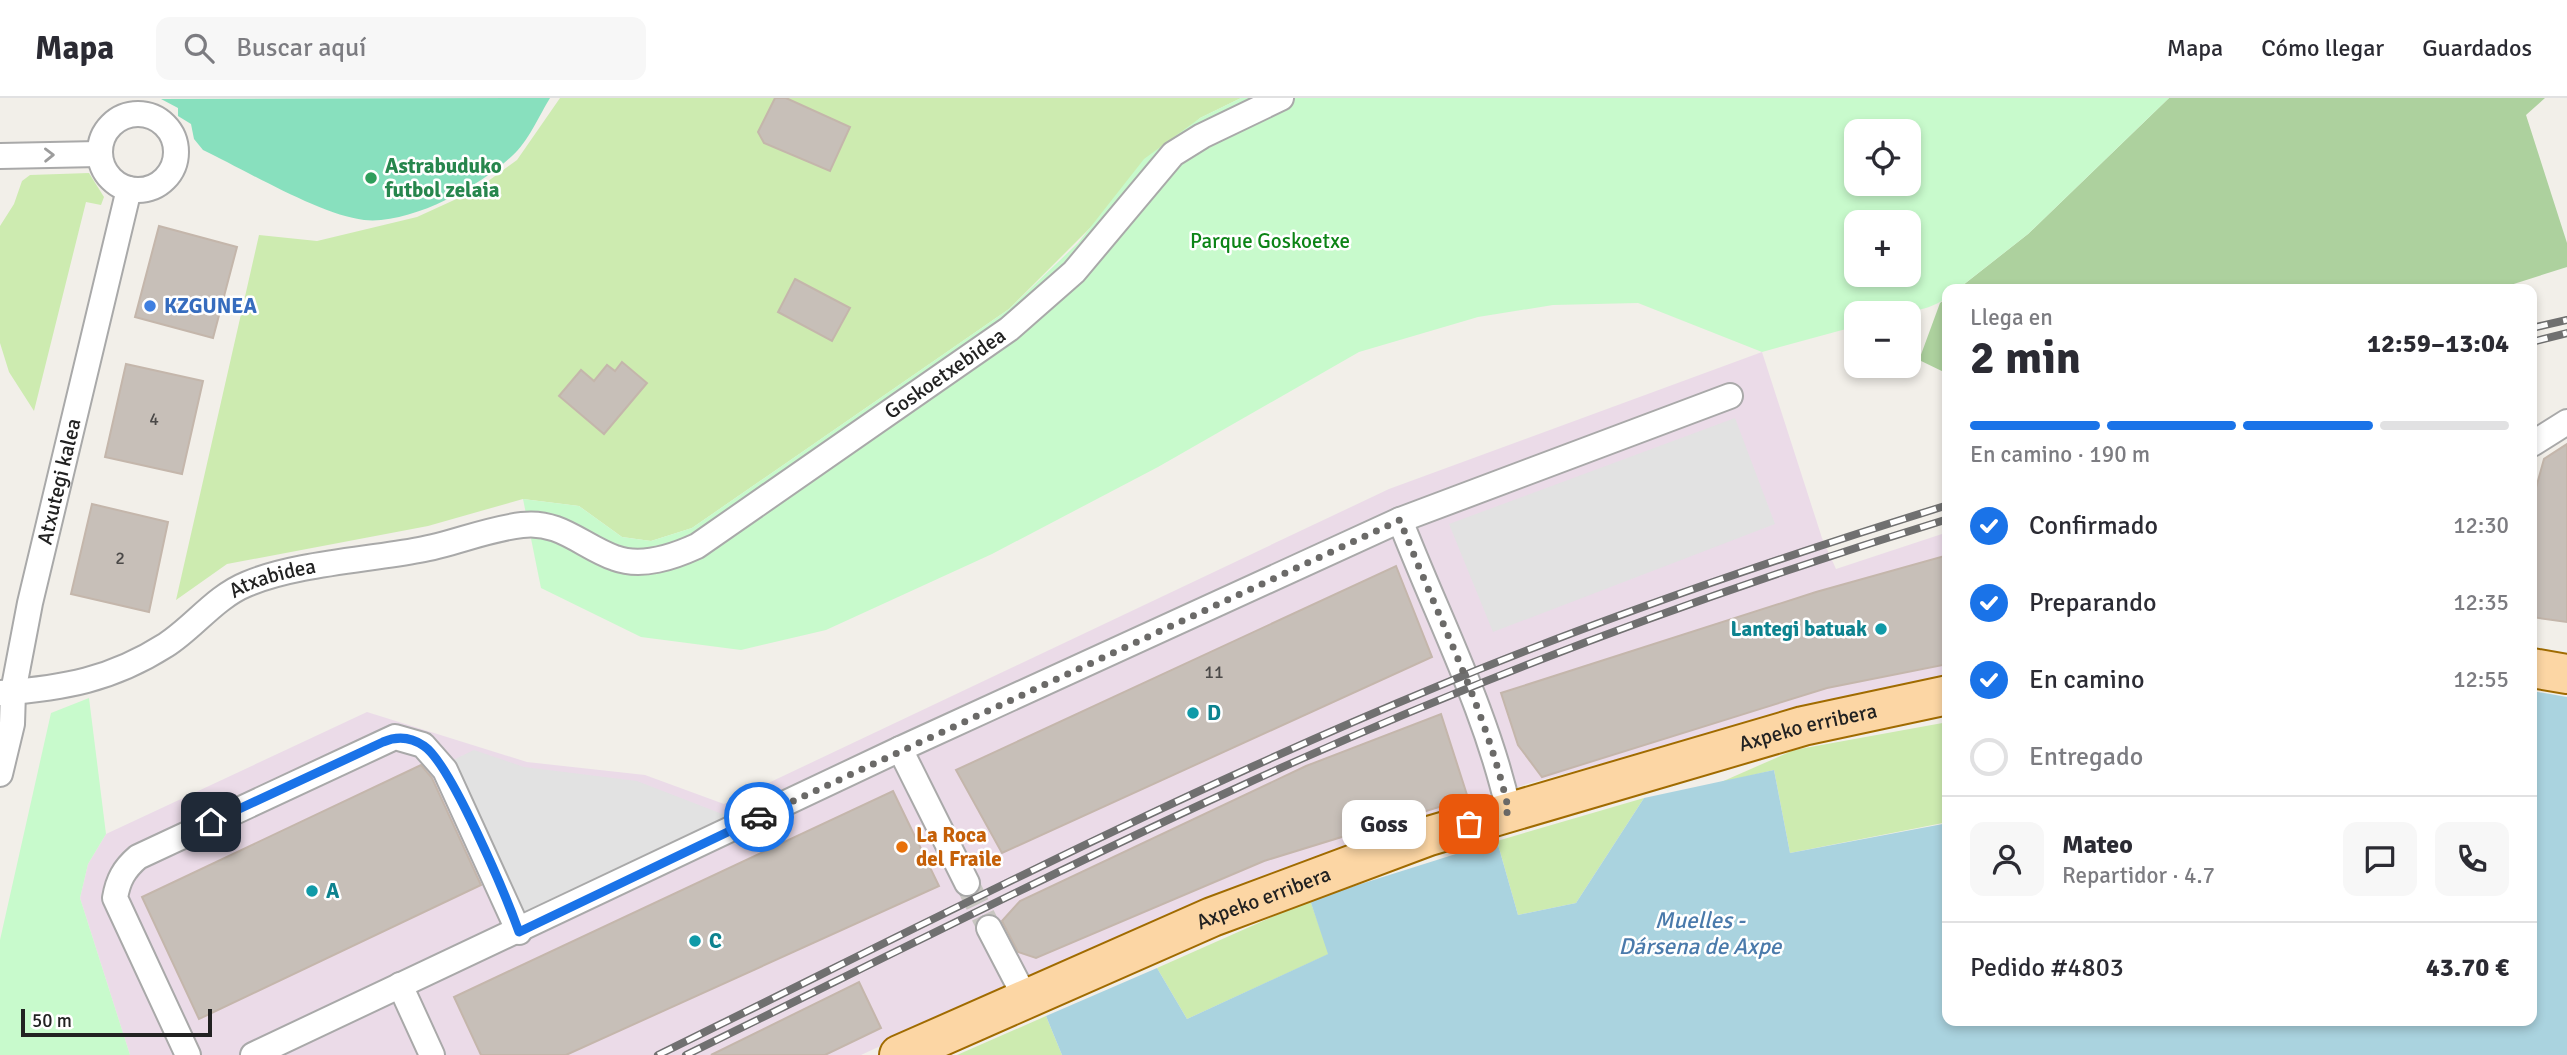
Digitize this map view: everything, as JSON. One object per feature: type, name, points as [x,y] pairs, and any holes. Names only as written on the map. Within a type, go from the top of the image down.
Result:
[{"type":"main road","points":[[2537,669],[2567,674]]},
{"type":"main road","name":"Axpeko erribera","points":[[899,1055],[1212,917],[1321,874],[1509,812],[1803,726],[1942,696]]},
{"type":"street","name":"Goskoetxebidea","points":[[568,531],[616,559],[667,559],[698,546],[1009,329],[1074,272],[1173,155],[1202,136],[1282,98]]},
{"type":"street","points":[[131,106],[163,122],[171,131],[177,153],[169,175],[161,182],[141,190],[129,189],[112,180],[101,164],[99,154],[104,132],[131,106]]},
{"type":"street","points":[[0,156],[99,154]]},
{"type":"street","name":"Atxutegi kalea","points":[[0,774],[12,724],[7,692],[129,189]]},
{"type":"street","points":[[253,1055],[519,932],[900,749],[1400,520],[1730,396]]},
{"type":"street","points":[[2537,441],[2567,422]]},
{"type":"street","points":[[1400,520],[1478,713],[1495,759],[1509,812]]},
{"type":"street","name":"Atxabidea","points":[[7,692],[75,685],[106,676],[168,644],[209,608],[244,585],[270,576],[422,550],[524,524],[568,531]]},
{"type":"street","points":[[188,1055],[116,898],[117,884],[125,868],[138,857],[395,737],[423,745],[445,770],[519,932]]},
{"type":"street","points":[[900,749],[967,883]]},
{"type":"street","points":[[989,928],[1026,999]]},
{"type":"street","points":[[400,985],[432,1055]]},
{"type":"shaded area","points":[[1762,352],[1822,538],[1836,569],[1942,534],[1942,676],[1869,691],[1527,784],[1119,936],[861,1055],[130,1055],[80,898],[88,864],[106,834],[367,712],[527,762],[645,775],[724,804],[1389,489]]},
{"type":"shaded area","points":[[1735,418],[1775,524],[1493,632],[1449,524]]},
{"type":"shaded area","points":[[474,750],[524,767],[637,781],[730,817],[525,914],[451,761]]},
{"type":"green space","name":"Astrabuduko futbol zelaia","points":[[550,98],[523,144],[498,168],[443,202],[382,220],[364,220],[326,210],[203,150],[194,139],[191,124],[178,116],[178,108],[161,99]]},
{"type":"green space","points":[[560,98],[1241,98],[1200,118],[1009,309],[692,528],[651,541],[622,537],[579,506],[523,499],[428,526],[227,564],[176,600],[259,235],[317,241],[417,217],[476,190],[517,160]]},
{"type":"green space","name":"Parque Goskoetxe","points":[[1241,98],[2169,98],[2028,234],[1964,284],[1942,284],[1942,301],[1927,308],[1921,309],[1921,301],[1844,301],[1844,330],[1762,352],[1638,303],[1553,305],[1478,317],[1359,352],[1158,467],[992,554],[826,630],[741,650],[641,637],[541,588],[523,499],[579,506],[622,537],[651,541],[692,528],[1009,309],[1078,243],[1144,159],[1200,118]]},
{"type":"green space","points":[[2169,98],[2545,98],[2526,115],[2567,243],[2567,267],[2514,284],[1964,284],[2028,234]]},
{"type":"green space","points":[[89,173],[104,197],[101,205],[86,202],[34,411],[9,372],[0,343],[0,226],[14,204],[22,181],[30,175]]},
{"type":"green space","points":[[1942,302],[1942,371],[1921,361],[1921,355]]},
{"type":"green space","points":[[89,698],[106,834],[88,864],[80,898],[130,1055],[0,1055],[0,940],[51,713]]},
{"type":"green space","points":[[1942,723],[1942,823],[1790,853],[1774,770],[1719,783],[1794,750]]},
{"type":"green space","points":[[1644,798],[1576,903],[1518,915],[1497,841]]},
{"type":"green space","points":[[1310,900],[1329,954],[1187,1019],[1157,968]]},
{"type":"green space","points":[[1046,1016],[1062,1055],[957,1055]]},
{"type":"water","name":"Muelles - Dársena de Axpe","points":[[2537,692],[2567,697],[2567,1055],[1062,1055],[1046,1016],[1157,968],[1187,1019],[1328,954],[1310,900],[1497,841],[1518,915],[1576,903],[1644,798],[1774,770],[1790,853],[1942,824],[1942,1026],[2537,1026]]},
{"type":"building","points":[[775,98],[786,98],[850,127],[830,171],[764,143],[758,132]]},
{"type":"building","points":[[159,226],[237,247],[213,338],[135,317]]},
{"type":"building","points":[[795,279],[850,308],[832,341],[778,312]]},
{"type":"building","points":[[622,362],[647,383],[604,434],[559,396],[581,370],[594,381],[607,365],[615,371]]},
{"type":"building","points":[[126,364],[203,381],[182,474],[105,457]]},
{"type":"building","points":[[2567,444],[2567,622],[2537,618],[2537,484],[2544,459]]},
{"type":"building","points":[[92,504],[168,522],[149,612],[71,594]]},
{"type":"building","points":[[1942,557],[1942,665],[1827,688],[1542,777],[1518,745],[1501,693],[1816,592]]},
{"type":"building","name":"D","points":[[1396,566],[1432,657],[1002,853],[956,770]]},
{"type":"building","points":[[1441,714],[1468,798],[1264,861],[1036,958],[1018,952],[1002,921],[1020,901],[1306,766]]},
{"type":"building","name":"A","points":[[421,765],[432,778],[481,885],[199,1019],[142,897]]},
{"type":"building","name":"C","points":[[893,791],[939,886],[566,1055],[481,1055],[454,997]]},
{"type":"building","points":[[859,982],[881,1028],[825,1055],[711,1055]]},
{"type":"tunnel","points":[[967,883],[989,928]]},
{"type":"railway","points":[[2537,327],[2567,320]]},
{"type":"railway","points":[[2537,341],[2567,333]]},
{"type":"railway","points":[[658,1055],[1141,818],[1337,729],[1499,661],[1626,613],[1942,507]]},
{"type":"railway","points":[[686,1055],[1100,852],[1239,787],[1413,711],[1678,608],[1942,521]]},
{"type":"way so far","points":[[759,817],[900,749],[1400,520],[1474,701],[1505,794],[1509,812],[1469,824]]},
{"type":"place","name":"Astrabuduko futbol zelaia","points":[[371,178]]},
{"type":"place","name":"KZGUNEA","points":[[150,306]]},
{"type":"place","name":"Lantegi batuak","points":[[1881,629]]},
{"type":"place","name":"D","points":[[1193,713]]},
{"type":"place","name":"Goss","points":[[1469,824]]},
{"type":"place","name":"La Roca del Fraile","points":[[902,847]]},
{"type":"place","name":"A","points":[[312,891]]},
{"type":"place","name":"C","points":[[695,941]]},
{"type":"route","points":[[211,822],[383,742],[395,737],[408,739],[423,745],[445,770],[519,932],[759,817]]}]
